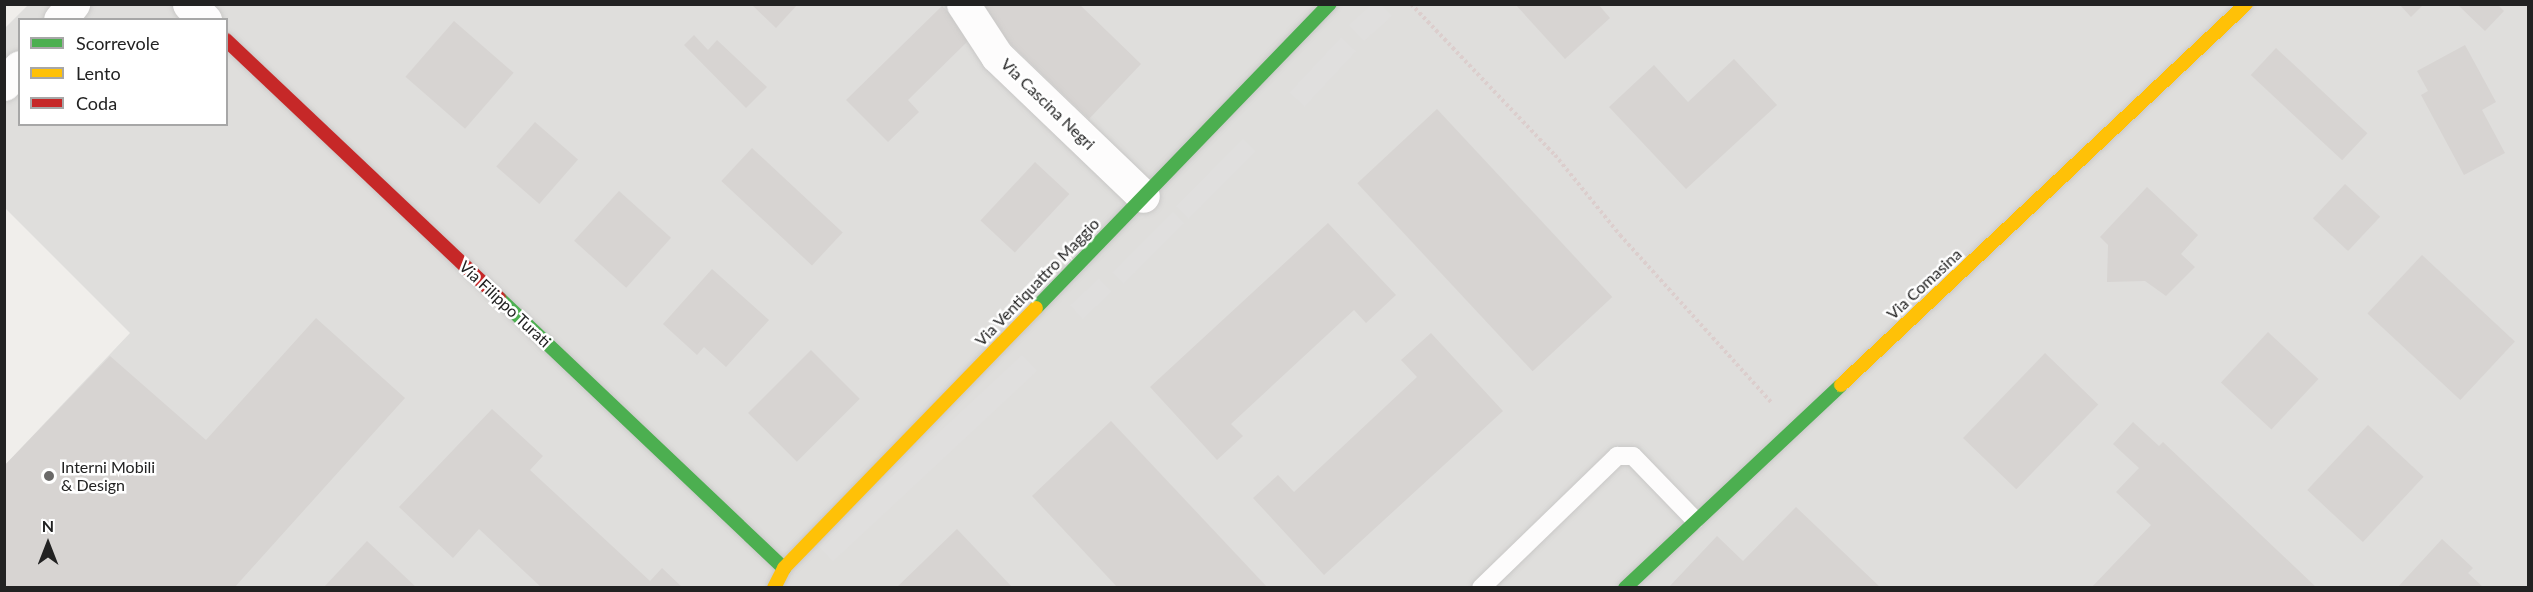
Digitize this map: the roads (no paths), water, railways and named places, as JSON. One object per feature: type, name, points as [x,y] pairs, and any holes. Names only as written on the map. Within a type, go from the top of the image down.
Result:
[{"type":"street","points":[[62,18],[73,4]]},
{"type":"street","points":[[189,4],[203,18]]},
{"type":"street","name":"Via Cascina Negri","points":[[963,4],[997,56],[1143,196]]},
{"type":"street","name":"Via Ventiquattro Maggio","points":[[774,588],[784,568],[1330,4]]},
{"type":"street","name":"Via Comasina","points":[[1625,588],[2246,4]]},
{"type":"street","name":"Via Filippo Turati","points":[[228,42],[784,568]]},
{"type":"street","points":[[4,84],[18,68]]},
{"type":"lane","points":[[1481,588],[1617,456],[1633,456],[1695,520]]},
{"type":"place","name":"Interni Mobili & Design","points":[[49,476]]}]
